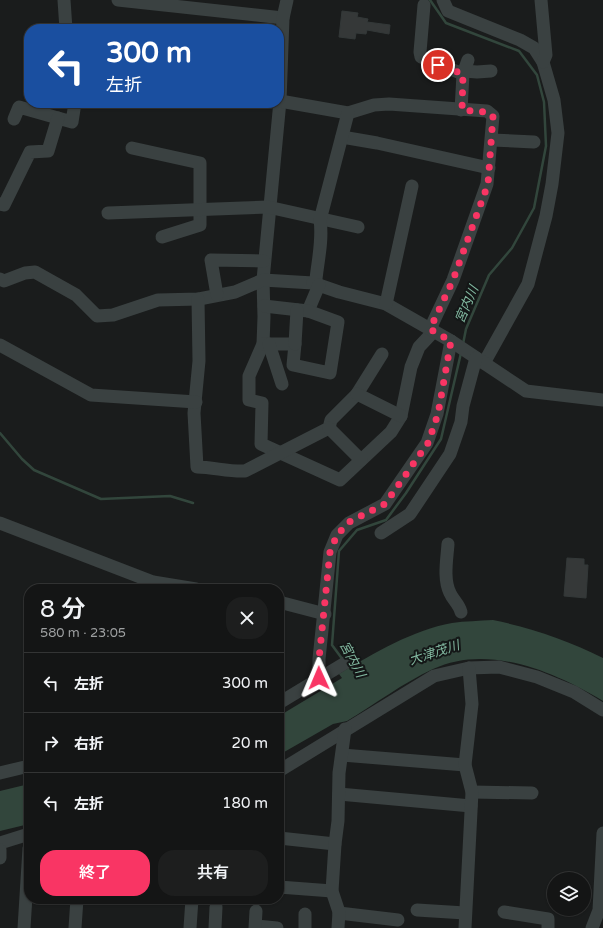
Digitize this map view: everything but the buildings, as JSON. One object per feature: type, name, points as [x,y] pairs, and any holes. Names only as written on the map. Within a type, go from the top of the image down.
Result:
[{"type":"street","points":[[64,0],[66,24]]},
{"type":"street","points":[[118,0],[283,18]]},
{"type":"street","points":[[283,24],[287,0]]},
{"type":"street","points":[[381,533],[410,514],[450,454],[461,422],[463,406],[480,361],[528,284],[547,209],[558,133],[554,100],[543,62],[534,48],[520,40],[448,11],[443,0]]},
{"type":"street","points":[[541,0],[546,55],[543,62]]},
{"type":"street","points":[[424,5],[420,52],[421,57],[476,72],[491,71]]},
{"type":"street","points":[[462,110],[465,68]]},
{"type":"street","points":[[266,344],[249,376],[249,400],[262,403],[261,444],[280,454],[340,480],[391,432],[401,416],[411,367],[420,347],[432,330],[480,210],[488,184],[492,140],[493,116],[490,113],[389,104],[374,105],[348,113],[284,102]]},
{"type":"street","points":[[14,119],[19,107],[72,122],[74,108]]},
{"type":"street","points":[[279,108],[268,207],[263,280],[266,344],[282,384]]},
{"type":"street","points":[[264,306],[303,311],[338,322],[330,373],[293,365],[294,344],[303,311],[316,284],[321,229],[320,220],[348,113]]},
{"type":"street","points":[[0,204],[4,205],[30,152],[48,151],[58,118]]},
{"type":"street","points":[[342,137],[377,143],[489,168]]},
{"type":"street","points":[[492,140],[534,142]]},
{"type":"street","points":[[132,148],[200,163],[200,225],[162,236]]},
{"type":"street","points":[[386,304],[412,186]]},
{"type":"street","points":[[108,213],[268,207],[320,220],[358,227]]},
{"type":"street","points":[[218,295],[211,260],[264,261]]},
{"type":"street","points":[[0,280],[4,281],[25,272],[34,272],[76,295],[97,316],[113,315],[158,300],[198,299],[235,292],[263,280],[316,284],[339,292],[386,304],[451,341],[526,391],[603,400]]},
{"type":"street","points":[[198,299],[199,361],[194,413],[197,466],[215,467],[235,472],[245,471],[329,428],[331,420],[357,394],[382,354]]},
{"type":"street","points":[[319,678],[319,659],[325,614],[330,552],[337,535],[349,522],[385,504],[428,443],[438,414],[451,341]]},
{"type":"street","points":[[266,344],[294,344]]},
{"type":"street","points":[[0,345],[91,395],[196,402]]},
{"type":"street","points":[[357,394],[401,416]]},
{"type":"street","points":[[329,428],[361,460]]},
{"type":"street","points":[[0,523],[153,582],[165,584]]},
{"type":"street","points":[[448,544],[447,583],[450,594],[459,605],[461,612]]},
{"type":"street","points":[[284,603],[325,614]]},
{"type":"street","points":[[284,700],[350,660]]},
{"type":"street","points":[[284,769],[346,729],[434,676],[469,668],[499,666],[537,677],[574,692],[603,710]]},
{"type":"street","points":[[465,928],[472,792],[465,765],[472,704],[469,668]]},
{"type":"street","points":[[338,928],[339,913],[332,891],[342,754],[346,729]]},
{"type":"street","points":[[342,754],[465,765]]},
{"type":"street","points":[[0,773],[24,767]]},
{"type":"street","points":[[0,781],[24,775]]},
{"type":"street","points":[[472,792],[514,797],[532,793]]},
{"type":"street","points":[[339,794],[471,806]]},
{"type":"street","points":[[592,928],[599,910],[603,832]]},
{"type":"street","points":[[0,843],[24,836]]},
{"type":"street","points":[[284,839],[335,844]]},
{"type":"street","points":[[0,850],[0,858]]},
{"type":"street","points":[[284,887],[332,891]]},
{"type":"street","points":[[24,928],[26,904]]},
{"type":"street","points":[[75,928],[77,904]]},
{"type":"street","points":[[190,928],[192,904]]},
{"type":"street","points":[[215,928],[216,907]]},
{"type":"street","points":[[417,910],[465,913]]},
{"type":"street","points":[[256,911],[256,927],[277,928]]},
{"type":"street","points":[[504,912],[548,919],[548,928]]},
{"type":"street","points":[[339,913],[392,922]]},
{"type":"street","points":[[305,914],[305,928]]},
{"type":"water","name":"大津茂川","points":[[493,620],[521,627],[549,635],[603,658],[603,701],[564,680],[521,664],[498,660],[476,659],[454,662],[433,669],[400,687],[347,721],[333,724],[284,752],[284,713],[342,678],[339,674],[380,650],[437,626],[467,621]]},
{"type":"water","points":[[24,785],[24,825],[0,831],[0,791]]},
{"type":"waterway","name":"宮内川","points":[[430,0],[446,23],[519,51],[537,75],[544,102],[546,146],[534,208],[512,248],[489,275],[466,329],[463,344]]},
{"type":"waterway","name":"宮内川","points":[[343,660],[332,645],[339,551],[357,530],[386,520],[406,493],[441,439],[461,353]]},
{"type":"waterway","points":[[0,433],[22,459],[34,470],[101,499],[170,496],[193,503]]},
{"type":"route","points":[[319,678],[319,659],[325,614],[330,552],[337,535],[349,522],[385,504],[428,443],[438,414],[451,341],[430,329],[453,280],[480,210],[488,184],[492,150],[493,116],[486,112],[462,110],[463,74],[438,65]]}]
